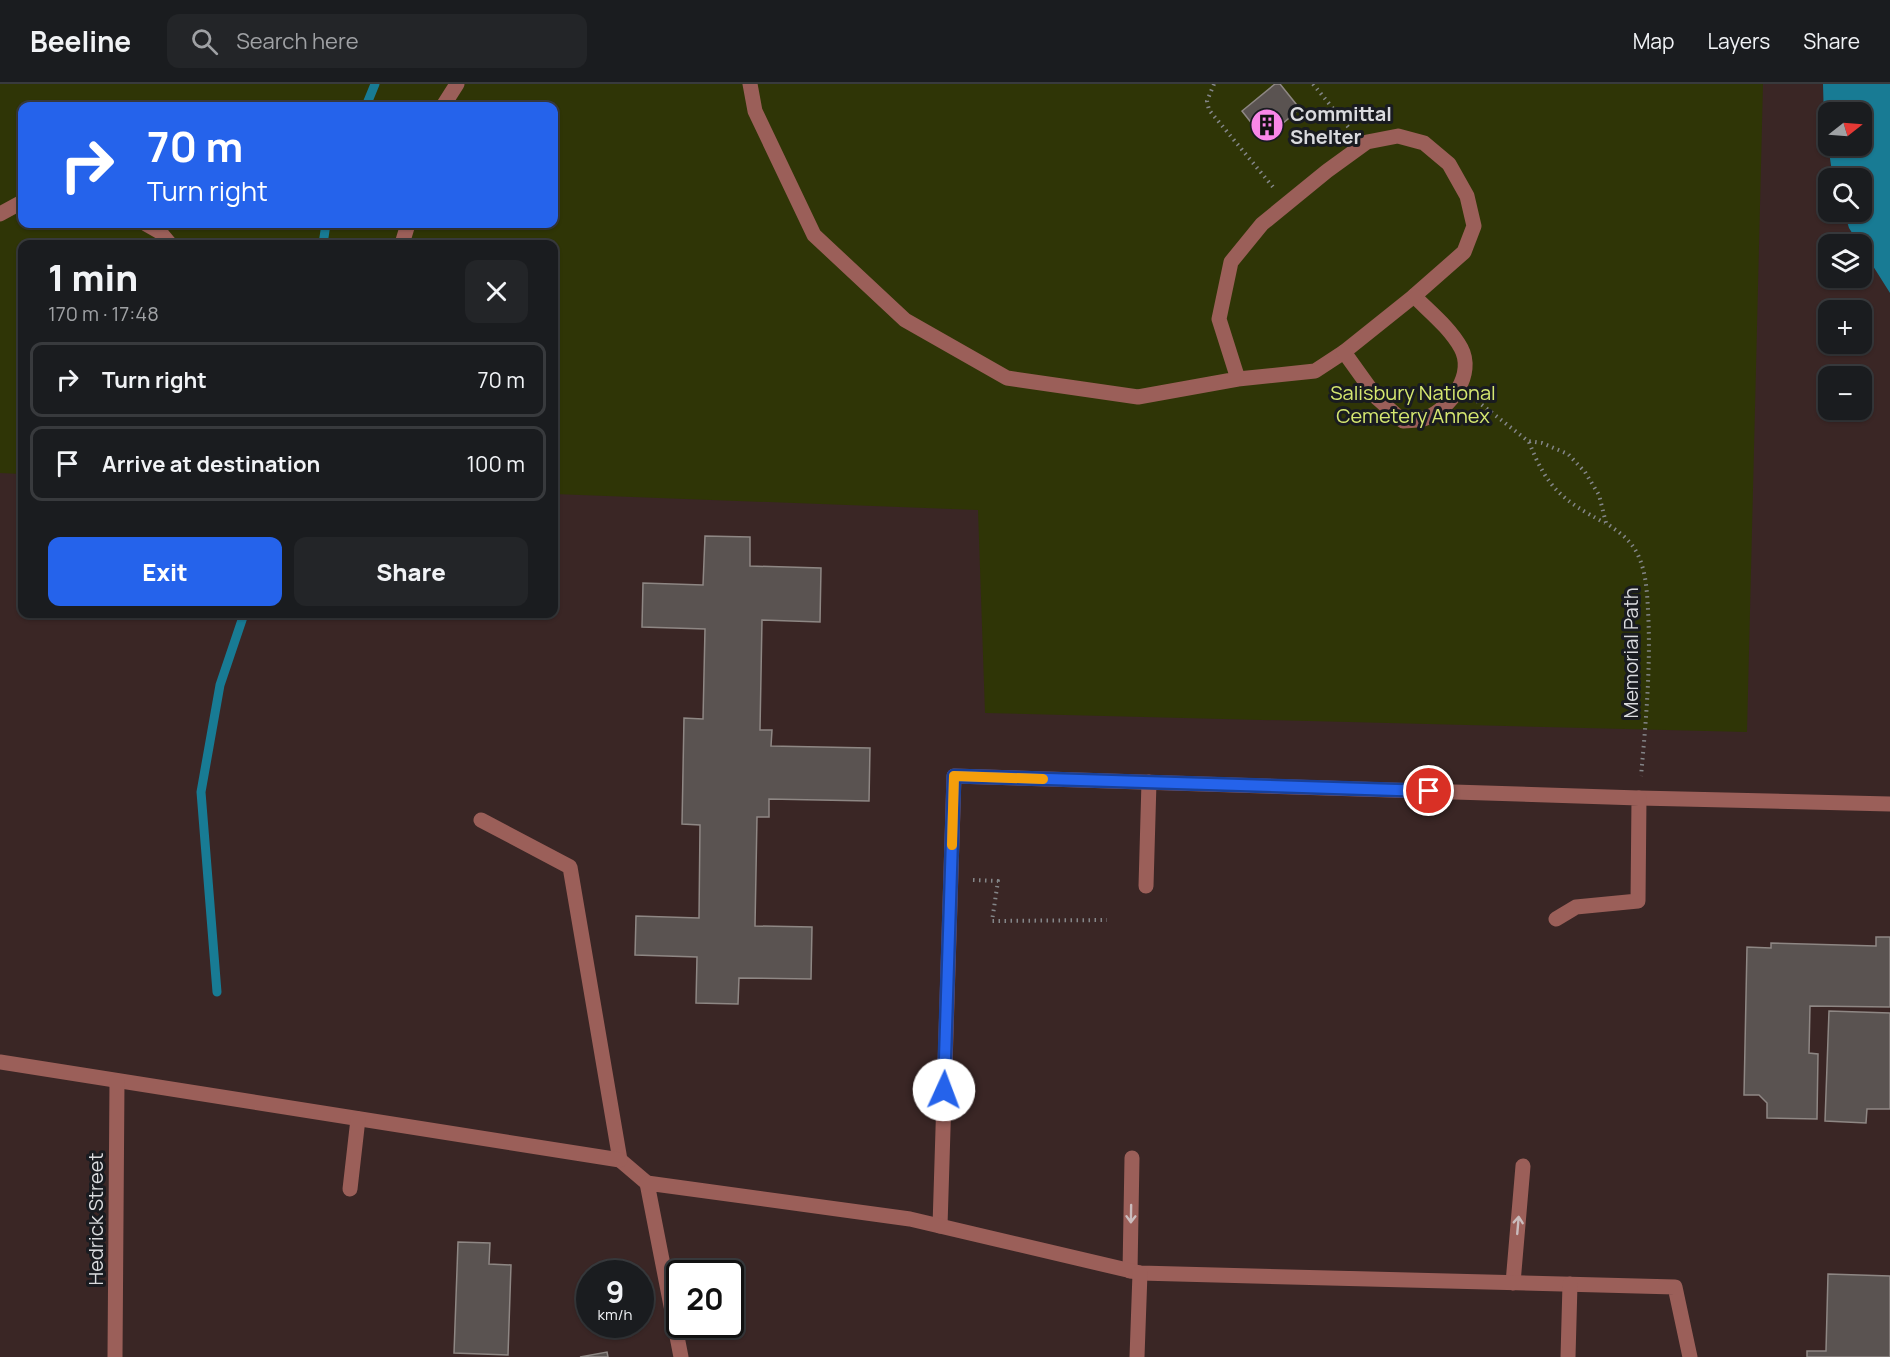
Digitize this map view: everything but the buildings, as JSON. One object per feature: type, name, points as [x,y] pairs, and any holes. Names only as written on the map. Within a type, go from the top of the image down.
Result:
[{"type":"street","points":[[446,102],[457,84]]},
{"type":"street","points":[[750,84],[756,111],[814,235],[905,320],[1007,378],[1138,397],[1238,380],[1315,371],[1344,352],[1414,297],[1464,252],[1474,226],[1467,196],[1449,164],[1424,143],[1398,136],[1363,145],[1262,224],[1231,262],[1220,319],[1238,380]]},
{"type":"street","points":[[0,214],[18,204]]},
{"type":"street","points":[[153,228],[167,240]]},
{"type":"street","points":[[1344,352],[1377,398],[1403,421],[1425,419],[1443,409],[1458,390],[1466,369],[1461,349],[1448,331],[1414,297]]},
{"type":"street","points":[[940,1226],[954,776],[1890,804]]},
{"type":"street","points":[[1146,886],[1149,782]]},
{"type":"street","points":[[1556,918],[1576,907],[1638,901],[1639,798]]},
{"type":"street","points":[[481,819],[570,867],[621,1160]]},
{"type":"street","points":[[0,1062],[621,1160],[647,1183],[910,1219],[1135,1272],[1675,1287],[1690,1357]]},
{"type":"street","name":"Hedrick Street","points":[[115,1357],[117,1081]]},
{"type":"street","points":[[350,1189],[358,1119]]},
{"type":"street","points":[[1132,1158],[1137,1357]]},
{"type":"street","points":[[1513,1283],[1523,1166]]},
{"type":"street","points":[[647,1183],[681,1357]]},
{"type":"street","points":[[1568,1357],[1570,1284]]},
{"type":"path","points":[[1214,84],[1207,101],[1209,110],[1287,204]]},
{"type":"path","points":[[1313,84],[1363,145]]},
{"type":"path","name":"Memorial Path","points":[[1458,390],[1484,405],[1528,441],[1550,485],[1578,508],[1624,535],[1638,555],[1646,580],[1648,656],[1639,798]]},
{"type":"path","name":"Memorial Path","points":[[1528,441],[1542,443],[1568,454],[1585,472],[1599,495],[1606,523]]},
{"type":"path","points":[[951,879],[998,881],[992,921],[1107,920]]},
{"type":"shaded area","points":[[0,84],[1890,84],[1890,1357],[0,1357]]},
{"type":"green space","name":"Salisbury National Cemetery Annex","points":[[0,84],[1763,84],[1747,732],[985,713],[978,510],[558,494],[558,240],[18,240],[18,474],[0,473]]},
{"type":"water","points":[[1823,84],[1890,84],[1890,293],[1872,264],[1872,234],[1853,234],[1847,222],[1872,222],[1872,168],[1831,168],[1830,156],[1872,156],[1872,102],[1824,102]]},
{"type":"waterway","points":[[368,102],[375,84]]},
{"type":"waterway","points":[[324,240],[325,228]]},
{"type":"waterway","points":[[217,992],[201,792],[220,685],[243,618]]},
{"type":"slow traffic","points":[[952,845],[954,776],[1043,779]]},
{"type":"place","name":"Committal Shelter","points":[[1267,125]]},
{"type":"route","points":[[944,1090],[954,776],[1429,791]]}]
